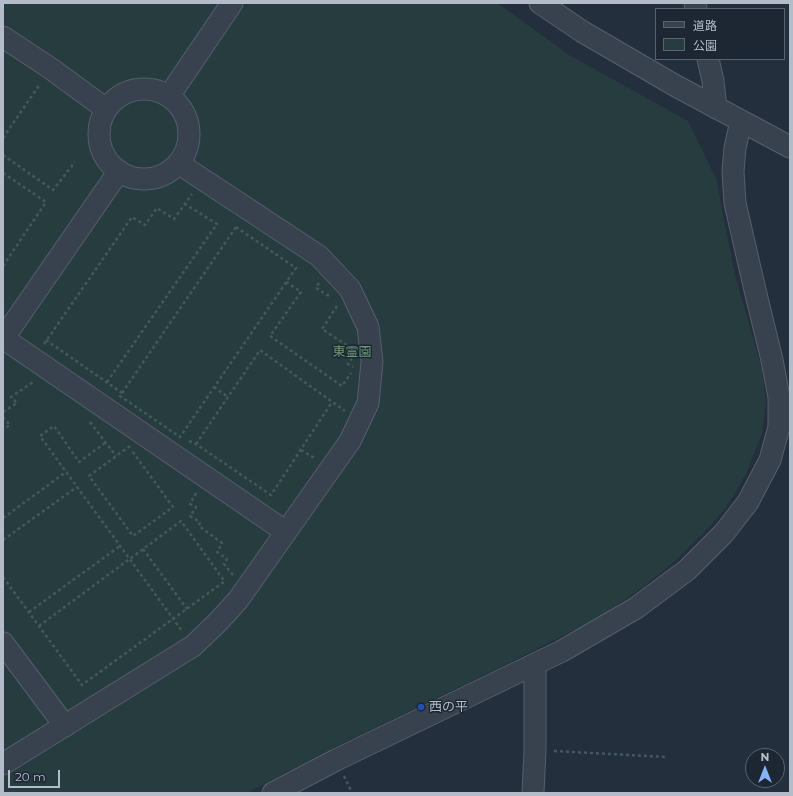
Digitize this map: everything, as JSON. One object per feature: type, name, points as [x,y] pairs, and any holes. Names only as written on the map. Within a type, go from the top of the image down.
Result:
[{"type":"street","points":[[168,96],[232,3]]},
{"type":"street","points":[[540,3],[583,32],[716,108],[790,147]]},
{"type":"street","points":[[3,37],[50,68],[106,109]]},
{"type":"street","points":[[708,60],[713,81],[716,108]]},
{"type":"street","points":[[137,89],[159,91],[168,96],[177,103],[187,122],[189,132],[188,143],[184,154],[178,163],[170,170],[161,175],[150,178],[134,177],[119,171],[104,155],[100,146],[98,134],[106,109],[117,97],[137,89]]},
{"type":"street","points":[[273,793],[336,760],[562,651],[636,608],[687,570],[724,533],[748,502],[785,428],[772,360],[735,203],[733,171],[735,148],[741,121]]},
{"type":"street","points":[[3,764],[193,646],[218,622],[238,600],[350,441],[368,403],[372,362],[368,327],[350,289],[319,256],[178,163]]},
{"type":"street","points":[[119,171],[3,338],[50,371],[137,441],[205,477],[286,532]]},
{"type":"street","points":[[3,643],[65,726]]},
{"type":"street","points":[[532,793],[535,750],[535,664]]},
{"type":"path","points":[[3,138],[50,68]]},
{"type":"path","points":[[3,155],[53,190],[75,162]]},
{"type":"path","points":[[3,173],[46,202],[3,266]]},
{"type":"path","points":[[33,359],[132,216],[145,225],[157,208],[174,219],[202,179]]},
{"type":"path","points":[[107,382],[217,224],[185,204]]},
{"type":"path","points":[[180,437],[296,268],[236,227],[120,396],[180,437],[196,444],[271,495],[332,402]]},
{"type":"path","points":[[329,267],[316,288],[334,299]]},
{"type":"path","points":[[286,282],[301,292],[270,336],[342,386],[354,368],[348,364],[356,352],[322,328],[339,302]]},
{"type":"path","points":[[46,340],[122,393]]},
{"type":"path","points":[[196,444],[260,350],[360,421]]},
{"type":"path","points":[[3,412],[17,403],[12,397],[50,371]]},
{"type":"path","points":[[214,387],[228,397]]},
{"type":"path","points":[[3,417],[10,425],[3,430]]},
{"type":"path","points":[[105,443],[79,462],[54,426],[40,436],[193,646]]},
{"type":"path","points":[[137,441],[172,507],[133,536],[89,476],[137,441]]},
{"type":"path","points":[[3,518],[66,472]]},
{"type":"path","points":[[205,477],[190,504],[196,507],[190,516],[200,522],[199,526],[222,543],[217,552],[227,559],[224,564],[232,575],[236,570]]},
{"type":"path","points":[[3,540],[77,487]]},
{"type":"path","points":[[39,626],[181,521],[238,600]]},
{"type":"path","points":[[29,612],[120,546]]},
{"type":"path","points":[[143,549],[187,609]]},
{"type":"path","points":[[3,577],[82,685],[225,581]]},
{"type":"path","points":[[535,750],[666,756]]},
{"type":"green space","name":"東霊園","points":[[3,3],[497,3],[569,55],[688,121],[717,181],[736,279],[762,369],[766,401],[762,434],[746,474],[726,508],[705,532],[675,561],[643,587],[600,617],[501,667],[333,748],[247,793],[3,793]]},
{"type":"place","name":"西の平","points":[[421,707]]}]
